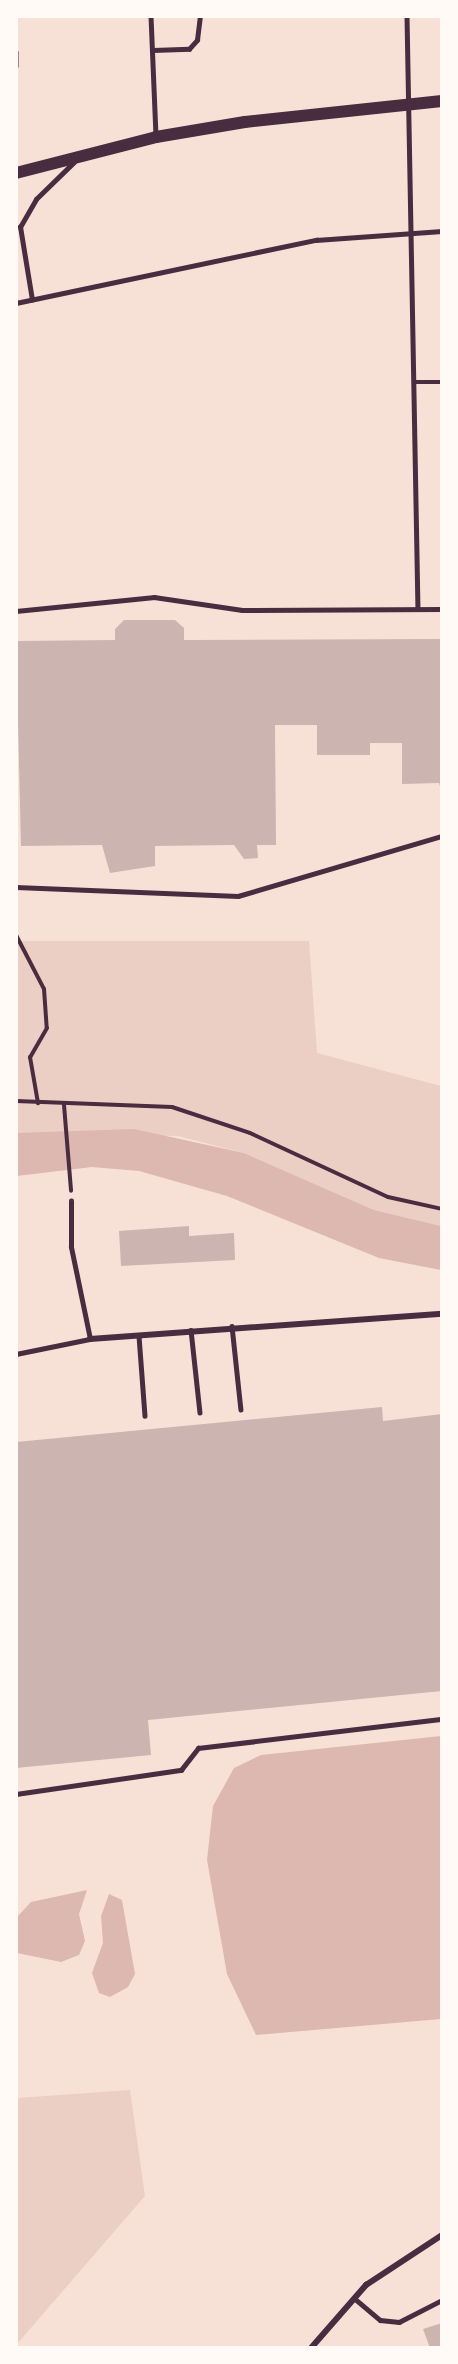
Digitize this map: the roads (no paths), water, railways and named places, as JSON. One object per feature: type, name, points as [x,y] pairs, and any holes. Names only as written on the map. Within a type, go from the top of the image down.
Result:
[{"type":"main road","points":[[16,173],[156,137],[406,102],[441,101]]},
{"type":"street","points":[[90,1339],[232,1326],[441,1314]]},
{"type":"street","points":[[311,2348],[354,2298],[402,2257],[441,2235]]},
{"type":"lane","points":[[151,16],[156,137]]},
{"type":"lane","points":[[153,51],[189,49],[197,40],[200,16]]},
{"type":"lane","points":[[407,16],[406,102],[416,382],[418,609]]},
{"type":"lane","points":[[16,52],[16,66]]},
{"type":"lane","points":[[32,300],[20,226],[36,199],[79,157]]},
{"type":"lane","points":[[16,303],[316,240],[409,231],[441,231]]},
{"type":"lane","points":[[416,382],[441,382]]},
{"type":"lane","points":[[16,611],[154,597],[242,610],[441,609]]},
{"type":"lane","points":[[16,887],[238,896],[441,836]]},
{"type":"lane","points":[[16,1354],[90,1339],[71,1247],[71,1201]]},
{"type":"lane","points":[[232,1326],[241,1410]]},
{"type":"lane","points":[[191,1330],[200,1413]]},
{"type":"lane","points":[[139,1336],[145,1416]]},
{"type":"lane","points":[[16,1794],[181,1770],[198,1748],[441,1719]]},
{"type":"lane","points":[[354,2298],[380,2320],[399,2322],[441,2300]]}]
